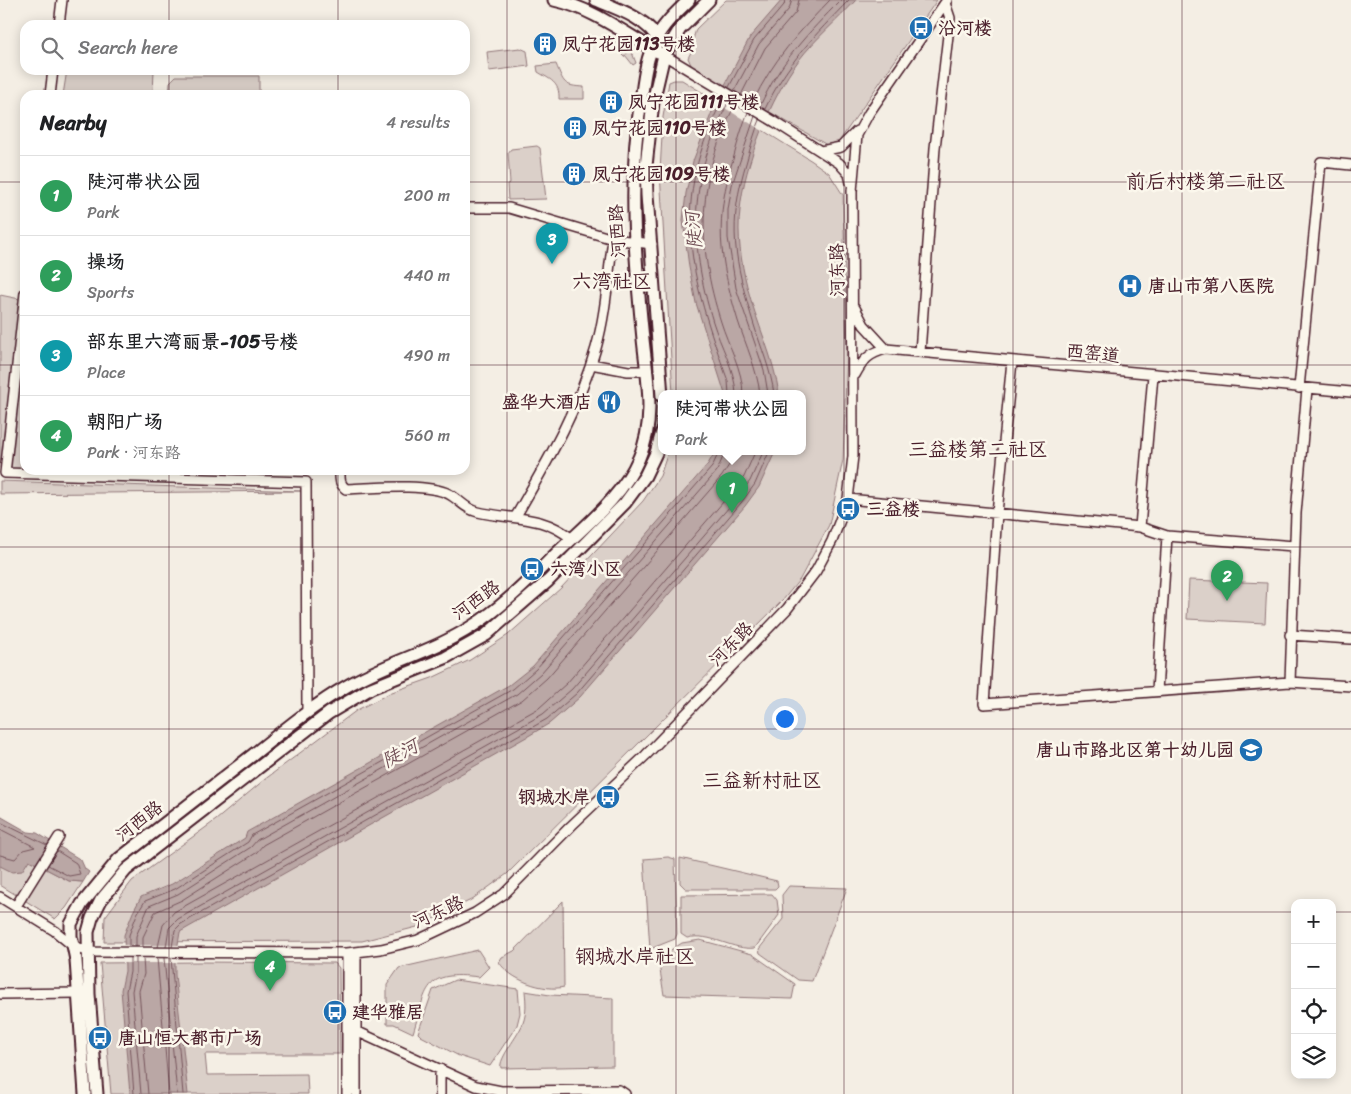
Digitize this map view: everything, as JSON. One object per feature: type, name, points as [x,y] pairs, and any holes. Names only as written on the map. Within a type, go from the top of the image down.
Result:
[{"type":"main road","points":[[554,0],[586,11],[637,38],[664,55]]},
{"type":"main road","points":[[596,0],[644,24],[657,36],[664,55]]},
{"type":"main road","name":"河西路","points":[[85,1094],[76,960],[72,945],[71,924],[82,904],[119,859],[307,713],[346,686],[387,665],[440,644],[470,628],[515,593],[572,539],[621,487],[639,460],[647,438],[649,404],[634,241],[633,193],[636,130],[645,70],[652,48],[657,36],[669,19],[689,0]]},
{"type":"main road","name":"河西路","points":[[662,390],[646,166],[653,102],[664,55],[680,29],[709,0]]},
{"type":"main road","name":"河西路","points":[[97,1094],[89,994],[88,932],[92,918],[101,900],[126,870],[329,713],[371,688],[445,658],[486,635],[548,581],[625,503],[644,476],[658,446]]},
{"type":"main road","points":[[572,539],[582,546]]},
{"type":"street","points":[[59,20],[62,0]]},
{"type":"street","points":[[920,352],[935,148],[950,18],[946,1]]},
{"type":"street","name":"河东路","points":[[89,952],[352,953],[418,940],[475,913],[504,894],[571,826],[646,755],[787,609],[816,571],[832,541],[848,500],[853,456],[855,375],[852,192],[854,152],[859,129],[946,1]]},
{"type":"street","name":"河东路","points":[[664,55],[718,86],[822,151],[838,163],[848,174],[852,192]]},
{"type":"street","points":[[51,90],[52,75]]},
{"type":"street","points":[[822,151],[841,147],[859,129]]},
{"type":"street","points":[[1290,682],[1290,635],[1303,388],[1322,162],[1351,165]]},
{"type":"street","points":[[470,208],[509,208],[613,239],[652,244]]},
{"type":"street","points":[[516,516],[560,438],[591,364],[604,305],[613,239]]},
{"type":"street","points":[[854,306],[864,325],[886,349],[873,352],[865,358],[855,375]]},
{"type":"street","points":[[20,337],[5,473],[20,473]]},
{"type":"street","name":"西窑道","points":[[886,349],[1351,392]]},
{"type":"street","points":[[1012,361],[997,513],[984,704],[1290,682],[1351,686]]},
{"type":"street","points":[[591,364],[628,371],[646,371]]},
{"type":"street","points":[[1140,527],[1153,375]]},
{"type":"street","points":[[72,475],[306,482],[307,713]]},
{"type":"street","points":[[340,475],[342,486],[346,488],[414,487],[449,494],[468,509],[516,516],[559,528],[572,539]]},
{"type":"street","points":[[848,500],[1140,527],[1167,536],[1294,546]]},
{"type":"street","points":[[1157,691],[1167,536]]},
{"type":"street","points":[[1290,635],[1351,638]]},
{"type":"street","points":[[16,906],[59,838]]},
{"type":"street","points":[[0,897],[55,931],[72,945],[89,952]]},
{"type":"street","points":[[352,953],[356,1031],[356,1094]]},
{"type":"street","points":[[347,1094],[352,953]]},
{"type":"street","points":[[0,994],[78,993]]},
{"type":"street","points":[[356,1031],[476,1086],[501,1091],[620,1090],[625,1094]]},
{"type":"street","points":[[440,1069],[440,1094]]},
{"type":"shaded area","points":[[726,0],[937,0],[840,140],[835,145],[827,145],[692,67],[688,58],[694,46],[692,43],[696,29]]},
{"type":"shaded area","points":[[607,35],[630,47],[626,54],[631,50],[636,63],[633,65],[625,55],[624,57],[607,40]]},
{"type":"shaded area","points":[[520,48],[527,51],[529,66],[489,71],[487,52]]},
{"type":"shaded area","points":[[556,64],[565,82],[572,86],[584,87],[584,99],[559,99],[556,85],[538,72],[537,66]]},
{"type":"shaded area","points":[[66,75],[154,75],[153,90],[64,90]]},
{"type":"shaded area","points":[[176,76],[259,76],[259,90],[169,90],[170,82]]},
{"type":"shaded area","points":[[651,77],[646,129],[646,234],[639,237],[637,176],[648,82]]},
{"type":"shaded area","points":[[682,80],[812,161],[829,173],[843,195],[847,352],[843,460],[829,525],[800,579],[783,600],[507,874],[471,900],[417,927],[362,941],[104,942],[105,917],[132,881],[216,820],[264,780],[357,710],[392,692],[432,678],[470,660],[508,635],[561,588],[643,501],[660,476],[667,455],[806,455],[806,390],[673,390],[660,172],[663,117],[669,82]]},
{"type":"shaded area","points":[[537,146],[540,148],[546,199],[508,200],[507,184],[510,183],[508,153],[511,149]]},
{"type":"shaded area","points":[[639,250],[648,252],[658,393],[658,414],[654,444],[647,464],[622,500],[582,539],[582,535],[614,502],[630,481],[638,469],[650,440]]},
{"type":"shaded area","points":[[0,295],[20,299],[20,469],[0,468]]},
{"type":"shaded area","points":[[0,481],[302,491],[0,494]]},
{"type":"shaded area","points":[[571,546],[574,546],[575,549],[483,631],[435,658],[369,684],[116,873],[87,910],[95,893],[124,861],[326,706],[364,682],[438,650]]},
{"type":"shaded area","points":[[1189,580],[1267,583],[1265,623],[1187,619]]},
{"type":"shaded area","points":[[668,857],[675,859],[677,934],[675,939],[650,949],[644,859]]},
{"type":"shaded area","points":[[680,858],[777,881],[778,886],[775,889],[686,889],[680,883]]},
{"type":"shaded area","points":[[29,860],[69,881],[83,882],[66,908],[55,919],[0,885],[0,866],[5,867]]},
{"type":"shaded area","points":[[789,886],[847,888],[812,981],[798,980],[760,953],[759,949],[783,919],[782,895]]},
{"type":"shaded area","points":[[772,894],[777,900],[779,915],[755,948],[738,947],[705,937],[687,938],[681,934],[681,895]]},
{"type":"shaded area","points":[[563,901],[564,987],[547,988],[538,986],[511,974],[499,962],[502,957],[514,951]]},
{"type":"shaded area","points":[[700,940],[752,954],[795,984],[792,999],[664,995],[658,958],[682,943]]},
{"type":"shaded area","points":[[478,950],[489,967],[479,977],[447,976],[430,985],[421,1004],[413,1033],[394,1024],[387,1024],[387,985],[399,968]]},
{"type":"shaded area","points":[[100,963],[335,963],[339,968],[340,1054],[205,1054],[207,1075],[307,1074],[308,1094],[111,1094]]},
{"type":"shaded area","points":[[455,980],[518,989],[520,1013],[517,1025],[490,1066],[459,1056],[418,1033],[433,990]]},
{"type":"shaded area","points":[[525,991],[550,995],[613,998],[613,1066],[501,1068],[503,1059],[521,1028],[524,1019],[526,1007]]},
{"type":"water","name":"陡河","points":[[782,0],[856,0],[812,45],[789,75],[760,132],[743,192],[739,229],[743,268],[778,390],[724,390],[696,303],[683,220],[686,193],[693,161],[715,104],[750,37]]},
{"type":"water","name":"陡河","points":[[713,455],[774,455],[759,487],[745,506],[580,697],[550,723],[530,735],[180,932],[175,975],[188,1094],[130,1094],[121,990],[125,971],[124,935],[141,897],[172,884],[245,838],[247,832],[509,685],[533,666],[708,464]]},
{"type":"water","points":[[0,816],[28,832],[37,833],[81,860],[85,869],[89,872],[83,882],[69,881],[29,860],[22,871],[12,872],[0,866]]},
{"type":"pier","points":[[722,84],[771,113],[763,131],[713,101]]},
{"type":"pier","points":[[122,945],[180,945],[177,963],[122,963]]},
{"type":"place","name":"沿河楼","points":[[921,28]]},
{"type":"place","name":"凤宁花园113号楼","points":[[545,44]]},
{"type":"place","name":"凤宁花园111号楼","points":[[611,102]]},
{"type":"place","name":"凤宁花园110号楼","points":[[575,128]]},
{"type":"place","name":"凤宁花园109号楼","points":[[574,174]]},
{"type":"place","name":"部东里六湾丽景-105号楼","points":[[552,264]]},
{"type":"place","name":"唐山市第八医院","points":[[1130,286]]},
{"type":"place","name":"盛华大酒店","points":[[609,402]]},
{"type":"place","name":"三益楼","points":[[848,509]]},
{"type":"place","name":"陡河带状公园","points":[[732,513]]},
{"type":"place","name":"六湾小区","points":[[532,569]]},
{"type":"place","name":"操场","points":[[1227,601]]},
{"type":"place","name":"唐山市路北区第十幼儿园","points":[[1251,750]]},
{"type":"place","name":"钢城水岸","points":[[608,797]]},
{"type":"place","name":"朝阳广场","points":[[270,991]]},
{"type":"place","name":"建华雅居","points":[[335,1012]]},
{"type":"place","name":"唐山恒大都市广场","points":[[100,1038]]},
{"type":"district","name":"前后村楼第二社区","points":[[1206,181]]},
{"type":"district","name":"六湾社区","points":[[612,281]]},
{"type":"district","name":"三益楼第二社区","points":[[978,449]]},
{"type":"district","name":"三益新村社区","points":[[762,780]]},
{"type":"district","name":"钢城水岸社区","points":[[635,956]]}]
